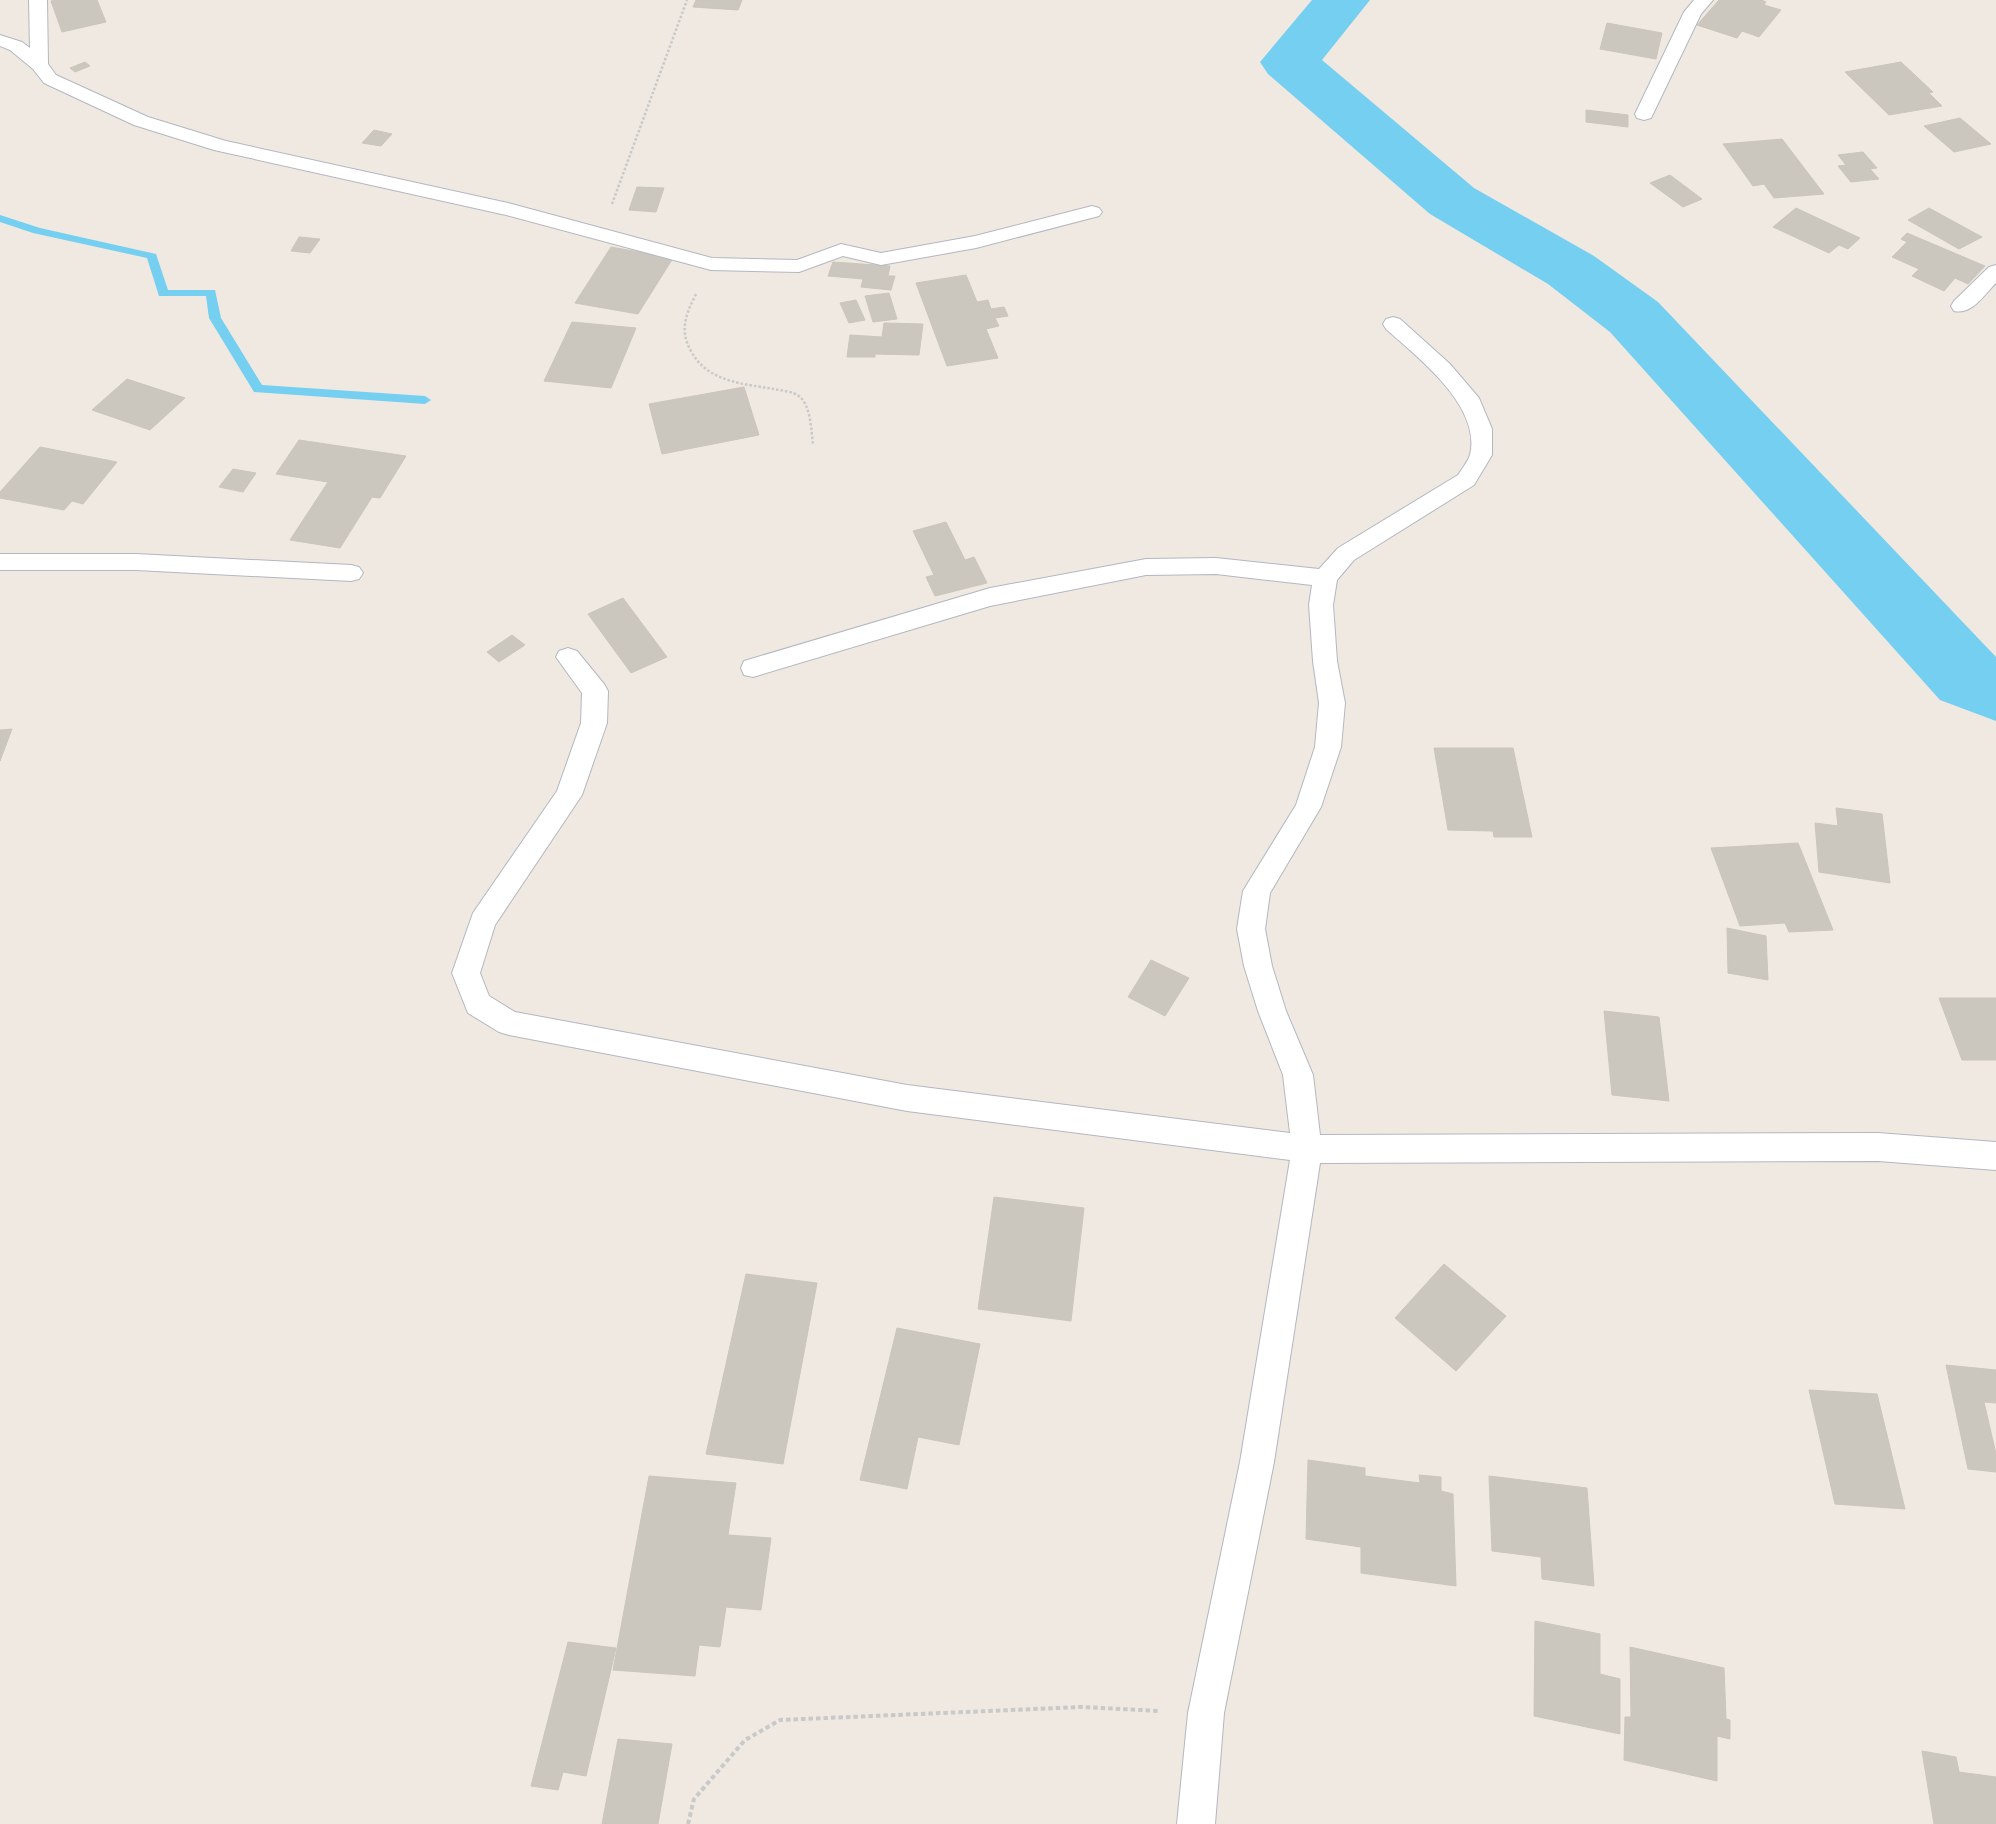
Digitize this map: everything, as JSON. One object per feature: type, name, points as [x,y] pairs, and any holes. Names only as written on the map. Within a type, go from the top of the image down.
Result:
[{"type":"street","points":[[38,0],[39,65]]},
{"type":"street","points":[[1644,114],[1693,12],[1704,0]]},
{"type":"street","points":[[0,40],[16,46],[39,65],[50,79],[140,122],[221,146],[508,209],[712,264],[799,266],[841,250],[881,259],[976,242],[1092,212]]},
{"type":"street","points":[[1961,306],[1996,271]]},
{"type":"street","points":[[1196,1824],[1206,1713],[1257,1462],[1307,1149],[1298,1075],[1272,1012],[1258,966],[1251,929],[1257,891],[1308,807],[1328,747],[1332,703],[1325,661],[1321,605],[1325,578],[1346,554],[1466,480],[1481,455],[1481,429],[1470,403],[1442,369],[1393,324]]},
{"type":"street","points":[[0,562],[136,562],[351,573]]},
{"type":"street","points":[[753,668],[990,597],[1146,567],[1216,566],[1325,578]]},
{"type":"street","points":[[568,658],[596,691],[594,723],[569,795],[483,921],[466,973],[478,1004],[509,1023],[907,1098],[1307,1149],[1878,1147],[1996,1156]]},
{"type":"path","points":[[602,233],[687,0]]},
{"type":"path","points":[[712,264],[685,317],[682,331],[686,344],[698,364],[710,374],[728,381],[800,396],[805,404],[813,444]]},
{"type":"path","points":[[688,1824],[694,1799],[745,1740],[780,1720],[1081,1707],[1206,1713]]},
{"type":"building","points":[[97,0],[106,22],[62,32],[51,1]]},
{"type":"building","points":[[696,0],[742,0],[738,10],[693,7]]},
{"type":"building","points":[[1719,0],[1762,0],[1766,2],[1764,5],[1781,10],[1759,37],[1742,31],[1737,38],[1697,25]]},
{"type":"building","points":[[1607,23],[1662,33],[1656,59],[1600,49]]},
{"type":"building","points":[[85,62],[90,66],[75,72],[70,68]]},
{"type":"building","points":[[1901,62],[1933,92],[1929,93],[1942,106],[1889,115],[1845,72]]},
{"type":"building","points":[[1586,110],[1628,115],[1628,127],[1586,122]]},
{"type":"building","points":[[1960,118],[1991,144],[1954,152],[1924,126]]},
{"type":"building","points":[[374,130],[392,134],[381,146],[362,143]]},
{"type":"building","points":[[1782,139],[1824,194],[1774,198],[1764,184],[1753,186],[1723,144]]},
{"type":"building","points":[[1863,152],[1877,168],[1870,169],[1879,179],[1851,182],[1838,166],[1846,165],[1838,155]]},
{"type":"building","points":[[1670,175],[1702,199],[1683,207],[1650,183]]},
{"type":"building","points":[[637,187],[664,188],[656,212],[629,210]]},
{"type":"building","points":[[1796,208],[1860,238],[1848,249],[1839,245],[1829,253],[1773,227]]},
{"type":"building","points":[[1929,208],[1982,237],[1959,249],[1908,220]]},
{"type":"building","points":[[1907,233],[1985,266],[1968,284],[1955,278],[1944,291],[1912,276],[1919,269],[1892,257],[1907,242],[1901,239]]},
{"type":"building","points":[[299,237],[320,239],[310,253],[291,251]]},
{"type":"building","points":[[611,247],[673,258],[638,314],[575,303]]},
{"type":"building","points":[[833,262],[890,266],[888,276],[895,276],[891,290],[861,287],[863,279],[828,276]]},
{"type":"building","points":[[966,275],[977,302],[988,300],[991,309],[1004,307],[1008,316],[995,318],[999,326],[986,329],[998,358],[947,366],[916,283]]},
{"type":"building","points":[[889,293],[897,319],[873,322],[865,296]]},
{"type":"building","points":[[856,300],[865,320],[849,323],[840,303]]},
{"type":"building","points":[[572,322],[636,328],[611,388],[544,381]]},
{"type":"building","points":[[884,323],[923,324],[919,355],[875,354],[875,357],[847,357],[850,335],[882,337]]},
{"type":"building","points":[[127,379],[185,398],[150,430],[92,410]]},
{"type":"building","points":[[744,387],[759,435],[662,454],[649,404]]},
{"type":"building","points":[[299,440],[406,456],[380,498],[372,497],[340,548],[290,540],[328,482],[276,474]]},
{"type":"building","points":[[40,447],[117,462],[83,504],[72,501],[64,510],[0,498],[0,492]]},
{"type":"building","points":[[233,469],[256,473],[243,492],[219,487]]},
{"type":"building","points":[[946,522],[965,560],[974,557],[987,583],[935,596],[926,577],[934,575],[913,531]]},
{"type":"building","points":[[623,598],[667,657],[631,673],[588,614]]},
{"type":"building","points":[[512,635],[525,645],[499,662],[487,652]]},
{"type":"building","points":[[12,729],[0,761],[0,730]]},
{"type":"building","points":[[1434,748],[1513,748],[1532,837],[1494,837],[1493,831],[1448,830]]},
{"type":"building","points":[[1836,808],[1882,814],[1890,883],[1819,872],[1815,823],[1838,826]]},
{"type":"building","points":[[1798,843],[1833,930],[1789,932],[1785,923],[1740,926],[1711,848]]},
{"type":"building","points":[[1727,928],[1766,936],[1768,980],[1728,973]]},
{"type":"building","points":[[1151,960],[1189,978],[1165,1016],[1128,997]]},
{"type":"building","points":[[1939,998],[1996,998],[1996,1060],[1962,1060]]},
{"type":"building","points":[[1604,1011],[1659,1017],[1669,1101],[1612,1095]]},
{"type":"building","points":[[994,1197],[1084,1208],[1071,1321],[978,1309]]},
{"type":"building","points":[[1444,1264],[1506,1316],[1456,1371],[1395,1318]]},
{"type":"building","points":[[746,1274],[817,1283],[783,1464],[706,1454]]},
{"type":"building","points":[[897,1328],[980,1344],[959,1445],[918,1437],[907,1489],[860,1480]]},
{"type":"building","points":[[1946,1365],[1996,1370],[1996,1403],[1984,1402],[1996,1454],[1996,1472],[1968,1469]]},
{"type":"building","points":[[1809,1390],[1877,1394],[1905,1509],[1835,1504]]},
{"type":"building","points":[[1308,1460],[1365,1468],[1365,1476],[1420,1483],[1419,1475],[1441,1477],[1441,1491],[1453,1494],[1456,1586],[1361,1573],[1361,1547],[1306,1539]]},
{"type":"building","points":[[649,1476],[736,1483],[728,1535],[771,1538],[761,1610],[726,1607],[720,1647],[699,1645],[695,1676],[613,1670]]},
{"type":"building","points":[[1489,1476],[1587,1488],[1594,1586],[1542,1579],[1541,1557],[1492,1551]]},
{"type":"building","points":[[1535,1621],[1600,1634],[1600,1674],[1620,1679],[1620,1734],[1534,1716]]},
{"type":"building","points":[[568,1642],[616,1648],[586,1776],[563,1772],[558,1790],[531,1786]]},
{"type":"building","points":[[1630,1647],[1724,1668],[1726,1719],[1730,1720],[1730,1739],[1717,1736],[1717,1781],[1624,1760],[1625,1717],[1631,1717]]},
{"type":"building","points":[[618,1739],[672,1744],[658,1824],[602,1824]]},
{"type":"building","points":[[1922,1751],[1956,1757],[1959,1772],[1996,1777],[1996,1824],[1934,1824]]},
{"type":"waterway","points":[[1342,0],[1289,62],[1452,201],[1571,270],[1634,317],[1968,679],[1996,690]]},
{"type":"waterway","points":[[0,218],[37,231],[152,256],[163,294],[211,292],[215,318],[258,389],[425,400]]}]
